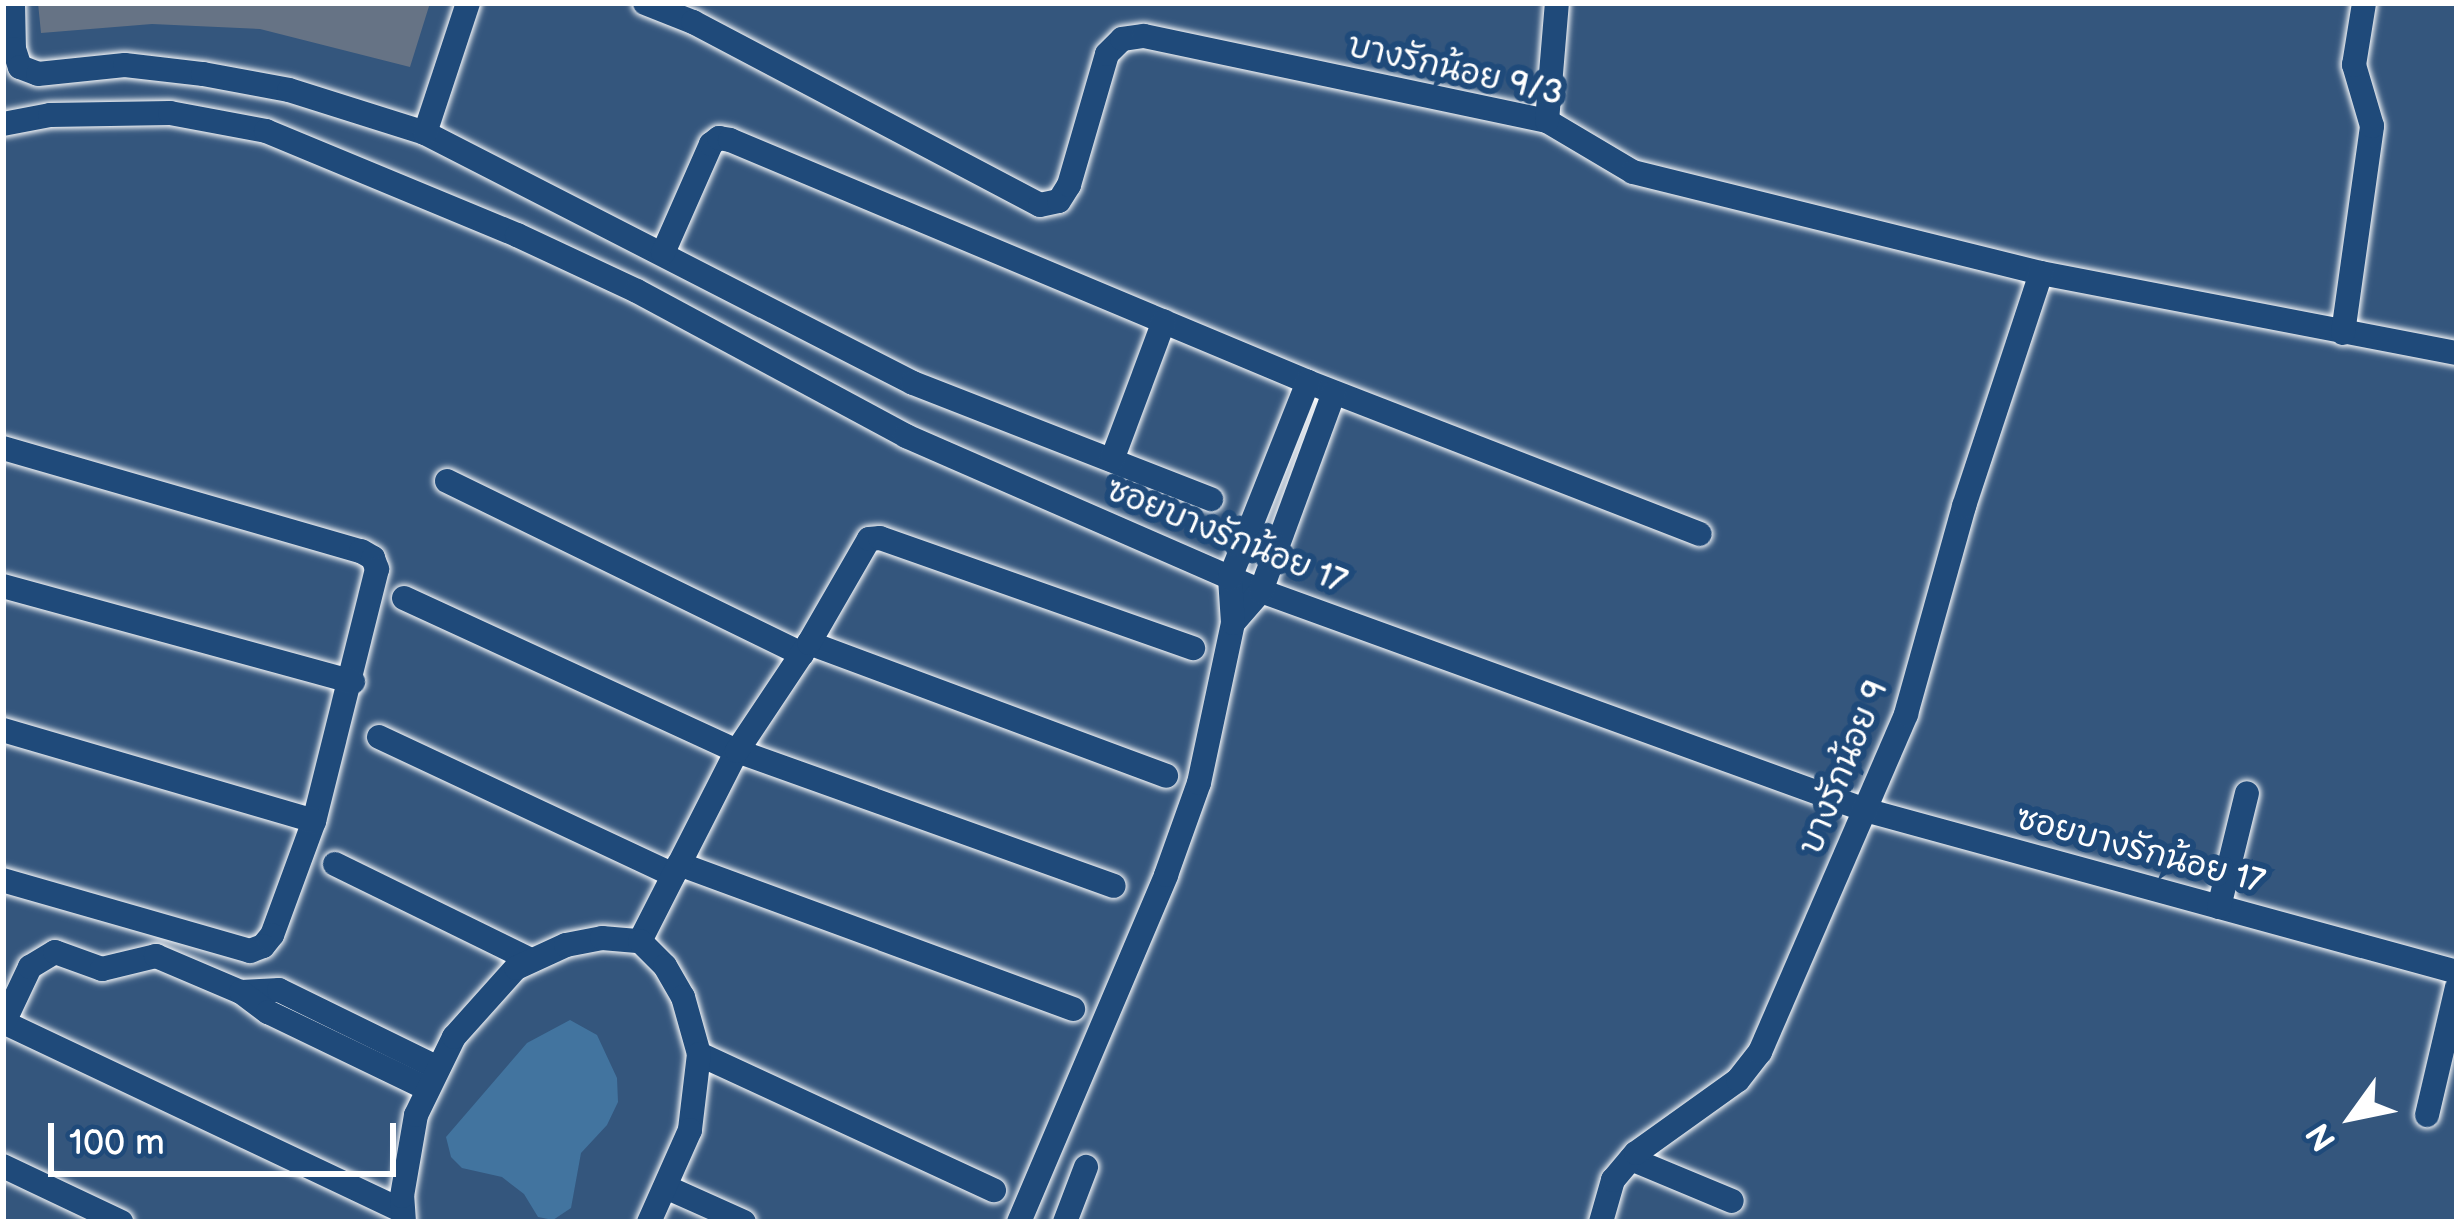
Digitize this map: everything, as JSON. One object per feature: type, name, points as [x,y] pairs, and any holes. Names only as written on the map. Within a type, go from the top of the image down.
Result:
[{"type":"street","points":[[13,3],[14,49],[20,67],[38,74],[125,65],[203,74],[289,90],[425,133],[913,383],[1211,499]]},
{"type":"street","points":[[425,133],[468,3]]},
{"type":"street","name":"บางรักน้อย 9/3","points":[[645,3],[693,22],[1040,205],[1059,201],[1069,185],[1107,54],[1121,39],[1144,36],[1547,121],[1633,172],[2041,273],[2457,353]]},
{"type":"street","points":[[1547,121],[1557,3]]},
{"type":"street","points":[[2343,333],[2372,126],[2354,65],[2364,3]]},
{"type":"street","name":"ซอยบางรักน้อย 17","points":[[3,124],[50,115],[170,113],[266,131],[537,244],[637,291],[906,436],[1262,591],[1865,811],[2457,972]]},
{"type":"street","points":[[662,253],[711,144],[719,138],[1334,393],[1700,534]]},
{"type":"street","name":"บางรักน้อย 9","points":[[1601,1222],[1613,1180],[1631,1159],[1738,1079],[1760,1052],[1916,683],[1964,506],[2041,273]]},
{"type":"street","points":[[1112,460],[1164,321]]},
{"type":"street","points":[[1019,1222],[1166,875],[1199,783],[1233,623],[1230,578],[1308,382]]},
{"type":"street","points":[[1233,623],[1262,591],[1334,393]]},
{"type":"street","points":[[3,448],[373,558],[376,569],[353,682],[314,821],[272,935],[250,951],[3,880]]},
{"type":"street","points":[[447,481],[806,648],[1166,776]]},
{"type":"street","points":[[640,941],[736,751],[806,648],[860,547],[880,538],[1193,648]]},
{"type":"street","points":[[3,586],[353,682]]},
{"type":"street","points":[[404,598],[736,751],[1114,886]]},
{"type":"street","points":[[3,730],[314,821]]},
{"type":"street","points":[[379,737],[676,870],[1072,1009]]},
{"type":"street","points":[[2219,907],[2247,793]]},
{"type":"street","points":[[335,864],[531,960]]},
{"type":"street","points":[[431,1077],[268,1012],[241,992],[156,956],[102,969],[55,952],[31,967],[4,1022],[402,1216],[407,1153],[431,1077],[488,993],[531,960],[584,941],[640,941],[665,966],[683,997],[699,1054],[690,1130],[649,1222]]},
{"type":"street","points":[[2427,1114],[2457,987]]},
{"type":"street","points":[[699,1054],[994,1190]]},
{"type":"street","points":[[1631,1159],[1732,1201]]},
{"type":"street","points":[[3,1166],[122,1222]]},
{"type":"street","points":[[1065,1222],[1086,1167]]},
{"type":"street","points":[[668,1188],[744,1222]]},
{"type":"water","points":[[570,1020],[597,1035],[617,1078],[618,1102],[607,1125],[581,1153],[571,1208],[553,1220],[538,1217],[524,1194],[502,1177],[462,1168],[451,1157],[446,1137],[527,1043]]},
{"type":"building","points":[[38,3],[430,3],[410,67],[260,29],[152,24],[41,33]]}]
